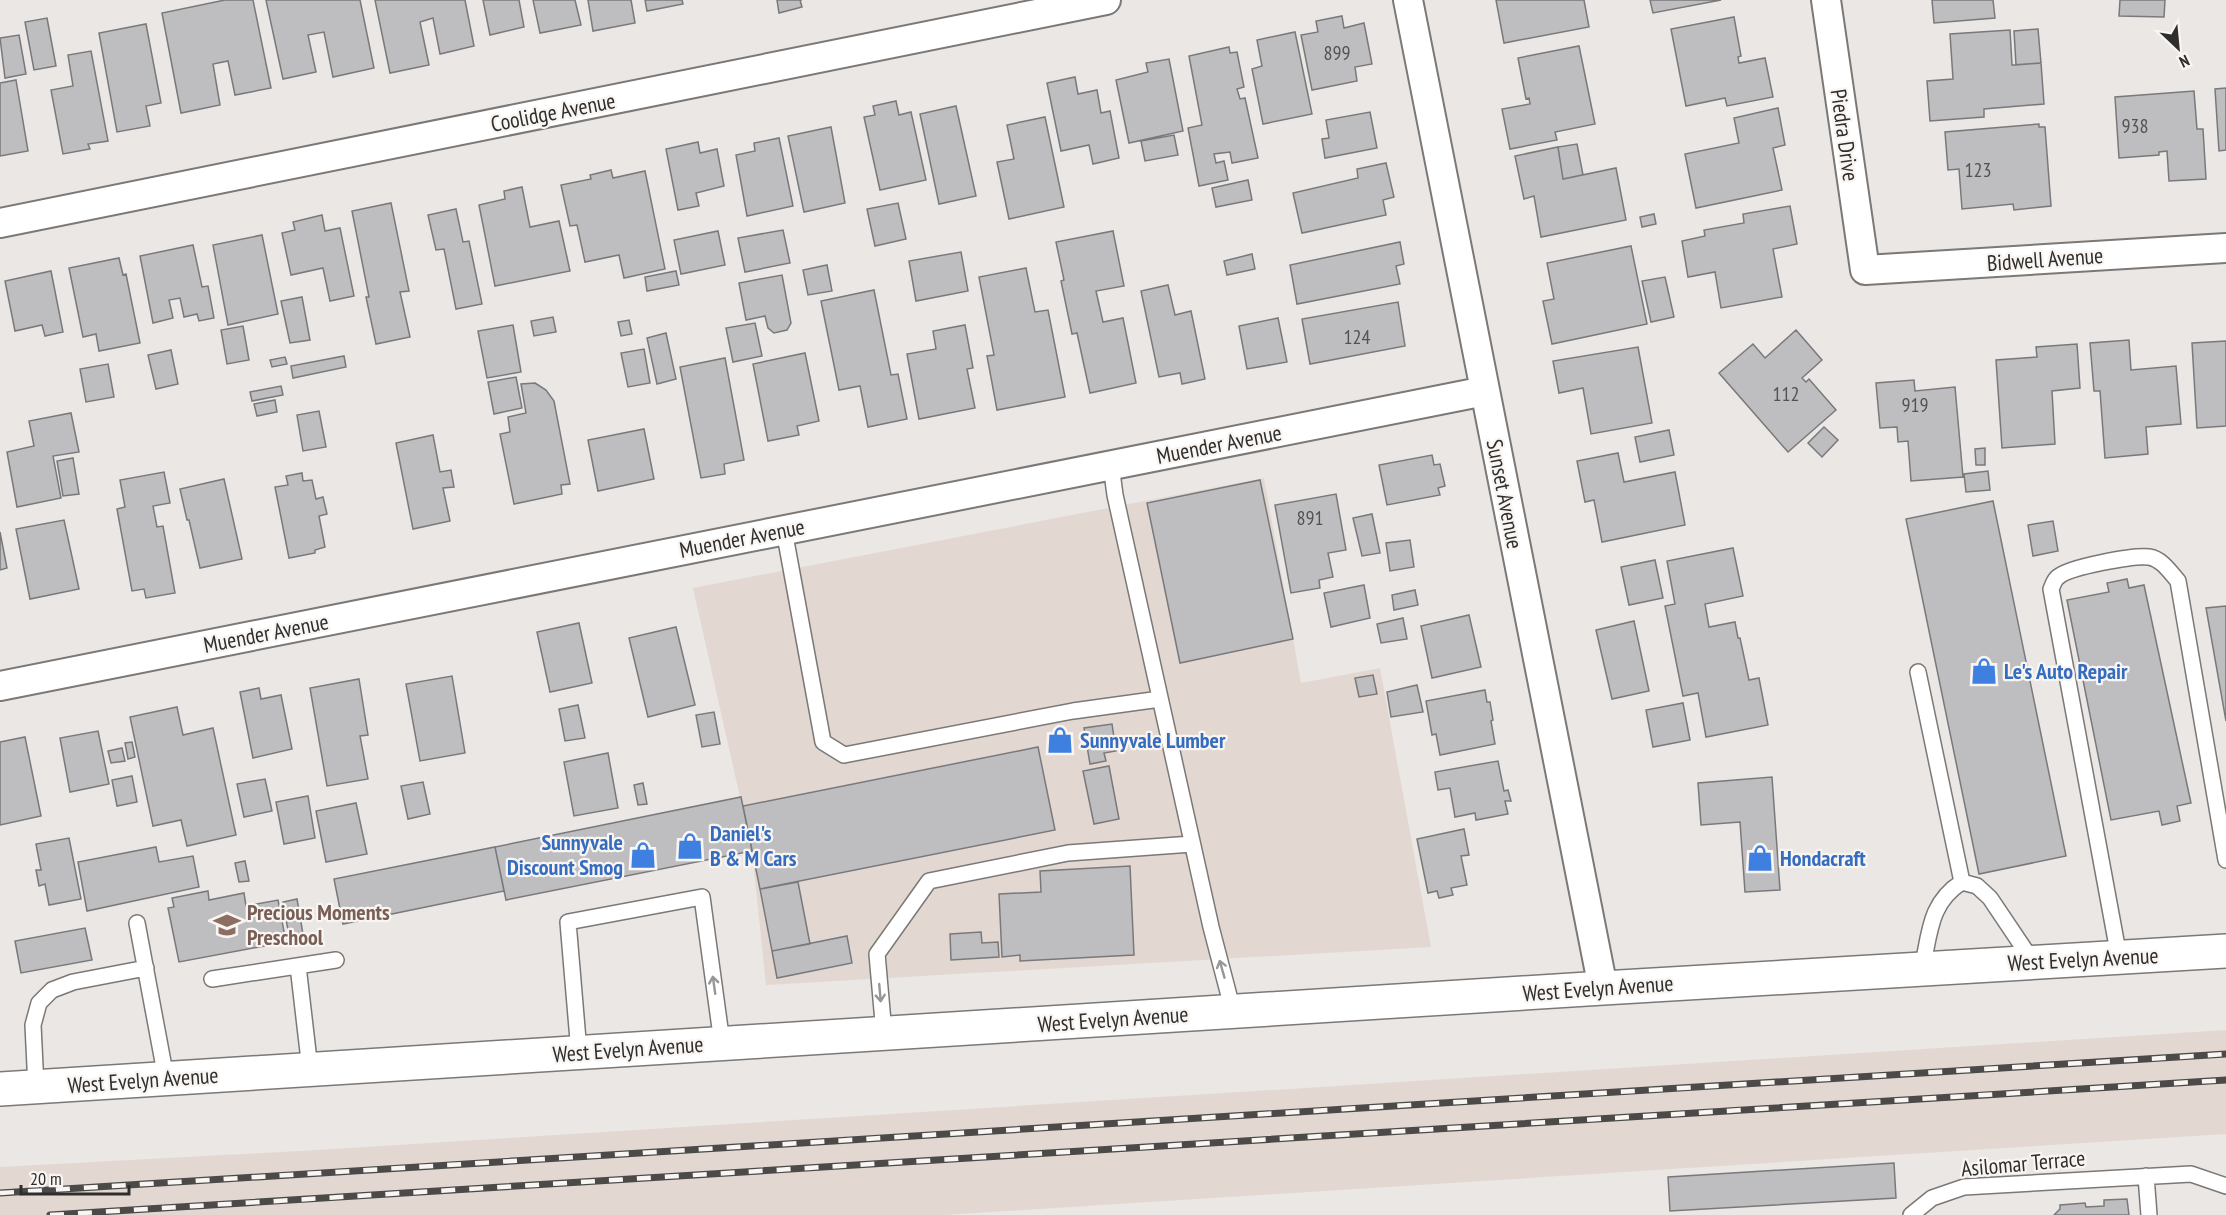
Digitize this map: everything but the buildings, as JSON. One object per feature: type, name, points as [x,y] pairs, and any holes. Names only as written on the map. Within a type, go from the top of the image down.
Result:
[{"type":"main road","name":"West Evelyn Avenue","points":[[0,1089],[2226,951]]},
{"type":"street","name":"Coolidge Avenue","points":[[0,224],[1106,0]]},
{"type":"street","name":"Sunset Avenue","points":[[1408,0],[1603,988]]},
{"type":"street","name":"Piedra Drive","points":[[1826,0],[1865,270]]},
{"type":"street","name":"Bidwell Avenue","points":[[1865,270],[2226,248]]},
{"type":"street","name":"Muender Avenue","points":[[0,686],[1485,391]]},
{"type":"lane","points":[[1111,465],[1115,495],[1192,844],[1233,1011]]},
{"type":"lane","points":[[784,530],[823,742],[844,755],[1073,711],[1160,699]]},
{"type":"lane","points":[[2119,957],[2051,589],[2056,578],[2070,571],[2117,560],[2151,557],[2166,566],[2178,580],[2226,860]]},
{"type":"lane","points":[[1918,672],[1962,882]]},
{"type":"lane","points":[[884,1033],[877,954],[929,881],[1068,853],[1192,844]]},
{"type":"lane","points":[[1922,969],[1937,906],[1948,891],[1962,882],[1977,886],[1990,898],[2033,962]]},
{"type":"lane","points":[[579,1052],[568,922],[702,897],[722,1043]]},
{"type":"lane","points":[[137,922],[166,1078]]},
{"type":"lane","points":[[212,979],[336,960]]},
{"type":"lane","points":[[298,966],[310,1069]]},
{"type":"lane","points":[[36,1087],[33,1025],[39,1003],[52,990],[73,982],[146,968]]},
{"type":"lane","name":"Asilomar Terrace","points":[[1902,1215],[1911,1215],[1932,1198],[1964,1187],[2191,1174],[2226,1186]]},
{"type":"lane","points":[[2146,1176],[2149,1215]]},
{"type":"shaded area","name":"Sunnyvale Lumber","points":[[1264,478],[1301,683],[1380,668],[1431,947],[766,985],[752,851],[693,588]]},
{"type":"shaded area","points":[[2226,1030],[2226,1134],[944,1215],[0,1215],[0,1167],[318,1150]]},
{"type":"railway","points":[[0,1193],[2226,1054]]},
{"type":"railway","points":[[50,1215],[2226,1080]]},
{"type":"place","name":"Le's Auto Repair","points":[[1984,671]]},
{"type":"place","name":"Sunnyvale Lumber","points":[[1060,740]]},
{"type":"place","name":"Daniel's B & M Cars","points":[[690,846]]},
{"type":"place","name":"Sunnyvale Discount Smog","points":[[643,855]]},
{"type":"place","name":"Hondacraft","points":[[1760,858]]},
{"type":"place","name":"Precious Moments Preschool","points":[[227,925]]}]
